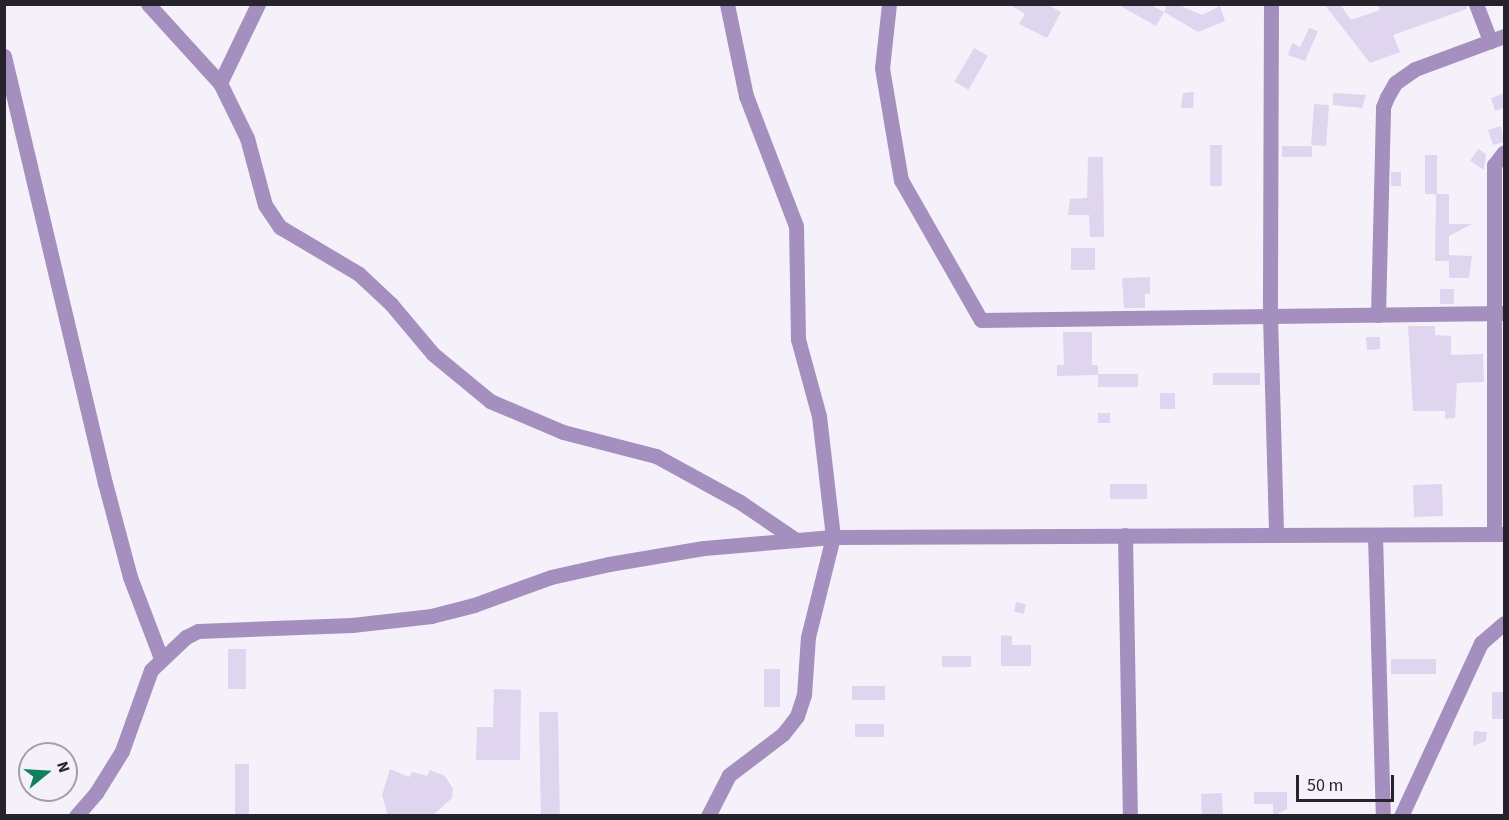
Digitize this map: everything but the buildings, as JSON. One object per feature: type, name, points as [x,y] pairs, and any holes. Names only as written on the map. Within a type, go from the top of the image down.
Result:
[{"type":"street","points":[[148,4],[220,83],[247,138],[265,205],[280,227],[359,274],[391,304],[433,354],[490,401],[563,432],[656,456],[740,502],[796,540]]},
{"type":"street","points":[[220,83],[258,4]]},
{"type":"street","points":[[708,816],[729,775],[783,734],[797,716],[804,694],[808,637],[833,537],[819,416],[798,339],[796,226],[746,96],[727,4]]},
{"type":"street","points":[[889,4],[882,68],[901,180],[981,320],[1499,313]]},
{"type":"street","points":[[1271,4],[1270,316],[1276,535]]},
{"type":"street","points":[[1378,315],[1383,107],[1395,83],[1415,69],[1497,38],[1476,4]]},
{"type":"street","points":[[4,56],[108,494],[130,577],[160,658]]},
{"type":"street","points":[[76,816],[96,793],[122,751],[144,685],[160,658],[198,631],[352,625],[432,616],[474,605],[551,577],[609,564],[704,548],[833,537],[1499,534],[1499,206],[1494,165],[1504,152]]},
{"type":"street","points":[[1125,535],[1130,816]]},
{"type":"street","points":[[1375,535],[1383,816]]},
{"type":"street","points":[[1401,816],[1481,644],[1504,623]]}]
